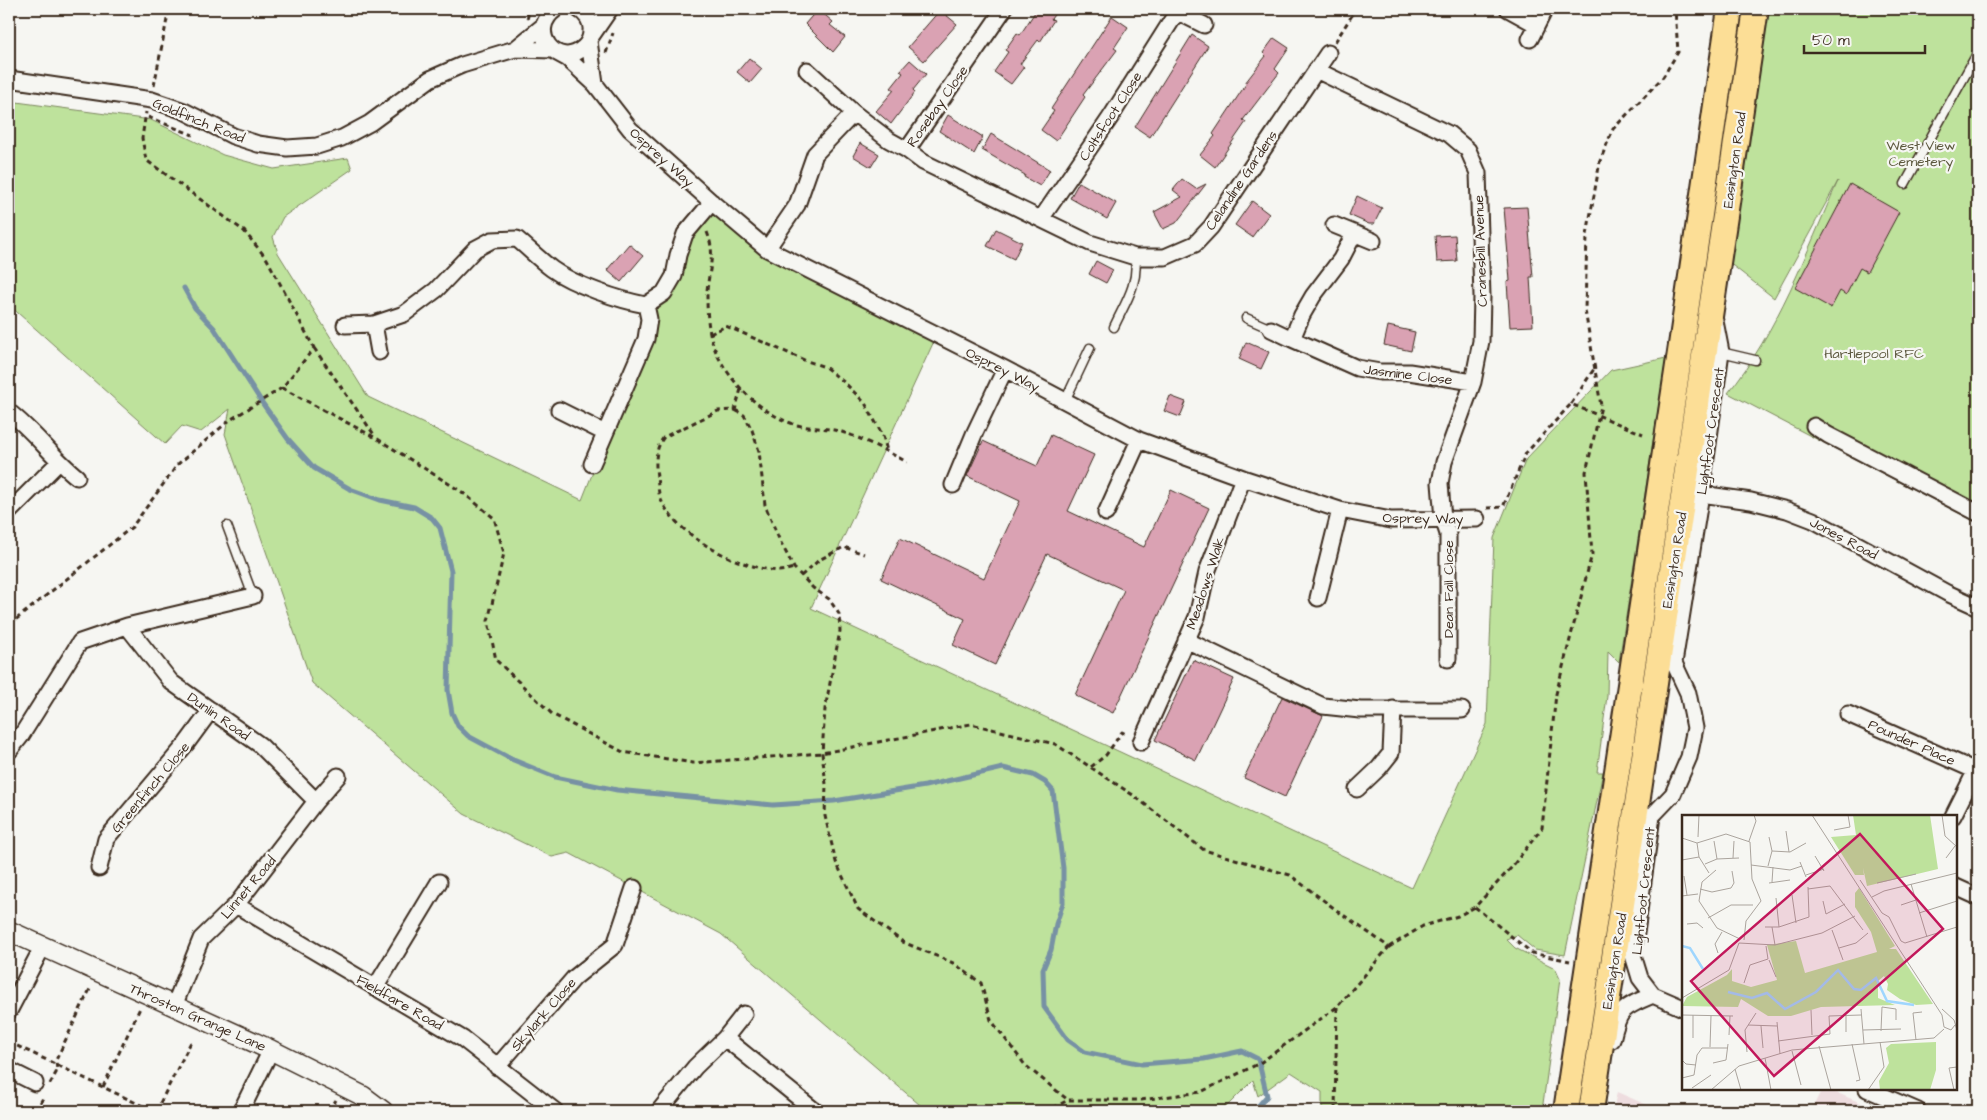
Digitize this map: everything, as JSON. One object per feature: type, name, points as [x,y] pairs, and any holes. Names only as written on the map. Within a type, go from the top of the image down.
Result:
[{"type":"highway","name":"Easington Road","points":[[1566,1111],[1730,9]]},
{"type":"highway","name":"Easington Road","points":[[1591,1111],[1756,9]]},
{"type":"street","name":"Osprey Way","points":[[578,9],[589,20],[595,84]]},
{"type":"street","points":[[590,40],[610,9]]},
{"type":"street","name":"Rosebay Close","points":[[854,113],[890,140],[907,150],[1004,9]]},
{"type":"street","points":[[1508,9],[1537,25]]},
{"type":"street","points":[[1530,39],[1545,9]]},
{"type":"street","points":[[1175,10],[1204,25]]},
{"type":"street","name":"Coltsfoot Close","points":[[1041,219],[1110,118],[1175,10]]},
{"type":"street","points":[[548,16],[545,42],[555,51]]},
{"type":"street","name":"Goldfinch Road","points":[[515,49],[548,16]]},
{"type":"street","name":"Goldfinch Road","points":[[9,79],[152,100],[184,112],[233,136],[258,144],[287,148],[317,146],[342,138],[370,123],[430,79],[462,65],[515,49],[573,54],[580,51],[590,40]]},
{"type":"street","name":"Osprey Way","points":[[555,51],[568,59],[595,84],[630,129],[767,249],[1005,369],[1139,440],[1243,478],[1340,510],[1391,520],[1477,519]]},
{"type":"street","name":"Celandine Gardens","points":[[907,150],[923,162],[1090,243],[1135,257],[1165,257],[1195,244],[1211,227],[1328,53]]},
{"type":"street","points":[[767,249],[797,205],[815,154],[854,113],[807,70]]},
{"type":"street","name":"Cranesbill Avenue","points":[[1316,70],[1449,134],[1468,150],[1478,173],[1482,296],[1481,340],[1473,382],[1444,462],[1440,483],[1443,519]]},
{"type":"street","points":[[345,325],[374,324],[404,314],[436,290],[476,249],[492,240],[517,239],[554,270],[585,286],[624,300],[646,305],[664,293],[674,276],[685,234],[712,202]]},
{"type":"street","points":[[1334,225],[1373,242]]},
{"type":"street","points":[[1292,339],[1306,309],[1341,259],[1354,234]]},
{"type":"street","points":[[592,464],[646,339],[649,320],[646,305]]},
{"type":"street","name":"Lightfoot Crescent","points":[[1653,995],[1640,978],[1633,955],[1652,816],[1672,794],[1689,757],[1695,728],[1688,693],[1674,663],[1702,494],[1721,352],[1712,309]]},
{"type":"street","points":[[374,324],[379,352]]},
{"type":"street","name":"Jasmine Close","points":[[1271,329],[1357,368],[1380,372],[1408,372],[1473,382]]},
{"type":"street","points":[[952,484],[1005,369]]},
{"type":"street","points":[[559,410],[605,433]]},
{"type":"street","points":[[9,412],[59,462],[76,476]]},
{"type":"street","points":[[1814,426],[1978,513]]},
{"type":"street","points":[[1106,513],[1139,440]]},
{"type":"street","points":[[9,512],[59,462]]},
{"type":"street","name":"Meadows Walk","points":[[1141,742],[1197,617],[1206,572],[1243,478]]},
{"type":"street","name":"Jones Road","points":[[1702,494],[1750,500],[1787,510],[1813,520],[1947,593],[1978,607]]},
{"type":"street","points":[[1318,598],[1340,510]]},
{"type":"street","name":"Dean Fall Close","points":[[1443,519],[1448,534],[1448,659]]},
{"type":"street","points":[[9,751],[21,736],[80,642],[163,616],[253,596]]},
{"type":"street","name":"Dunlin Road","points":[[127,626],[171,682],[260,745],[316,801]]},
{"type":"street","points":[[1186,640],[1323,706],[1360,710],[1462,710]]},
{"type":"street","points":[[1357,789],[1379,768],[1391,753],[1393,709]]},
{"type":"street","name":"Greenfinch Close","points":[[99,868],[106,839],[186,744],[211,710]]},
{"type":"street","name":"Pounder Place","points":[[1848,714],[1977,768]]},
{"type":"street","points":[[1954,815],[1977,768]]},
{"type":"street","name":"Linnet Road","points":[[174,1006],[201,939],[236,905],[316,801],[338,776]]},
{"type":"street","points":[[375,988],[439,882]]},
{"type":"street","points":[[1957,887],[1978,897]]},
{"type":"street","name":"Skylark Close","points":[[497,1067],[574,978],[615,945],[634,888]]},
{"type":"street","name":"Fieldfare Road","points":[[236,905],[464,1039],[555,1111]]},
{"type":"street","name":"Throston Grange Lane","points":[[9,931],[271,1050],[362,1096],[383,1111]]},
{"type":"street","points":[[9,1011],[44,946]]},
{"type":"street","points":[[1596,1074],[1612,1043],[1617,1018],[1630,1005],[1653,995],[1682,1008]]},
{"type":"street","points":[[659,1111],[695,1067],[725,1038],[744,1014]]},
{"type":"street","points":[[725,1038],[815,1111]]},
{"type":"street","points":[[241,1111],[271,1050]]},
{"type":"street","points":[[9,1070],[43,1087]]},
{"type":"street","points":[[1869,1090],[1918,1111]]},
{"type":"lane","points":[[1905,184],[1978,52]]},
{"type":"lane","points":[[1114,327],[1136,280],[1135,257]]},
{"type":"lane","points":[[1246,318],[1271,329]]},
{"type":"lane","points":[[1065,401],[1090,348]]},
{"type":"lane","points":[[1721,352],[1754,360]]},
{"type":"lane","points":[[227,526],[253,596]]},
{"type":"path","points":[[154,90],[169,9]]},
{"type":"path","points":[[1328,53],[1356,9]]},
{"type":"path","points":[[1048,1111],[1068,1100],[1141,1100],[1201,1092],[1260,1063],[1337,1007],[1389,947],[1423,926],[1458,916],[1475,908],[1512,868],[1542,828],[1556,694],[1592,554],[1586,472],[1601,406],[1585,310],[1587,235],[1600,161],[1613,129],[1663,77],[1678,52],[1674,9]]},
{"type":"path","points":[[196,136],[144,115],[142,138],[146,160],[244,231],[267,259],[314,348],[376,438]]},
{"type":"path","points":[[697,220],[705,228],[709,238],[713,262],[708,290],[707,314],[710,334],[716,352],[726,370],[742,389],[772,414],[795,425],[813,429],[828,428],[843,432],[907,462]]},
{"type":"path","points":[[710,334],[726,326],[804,360],[825,367],[845,383],[865,404],[883,436],[887,452]]},
{"type":"path","points":[[9,625],[132,527],[178,464],[230,420],[282,388],[314,348]]},
{"type":"path","points":[[1477,519],[1482,508],[1503,507],[1526,453],[1571,404],[1594,368]]},
{"type":"path","points":[[282,388],[376,438],[462,492],[494,518],[504,552],[488,621],[496,660],[552,714],[623,752],[693,763],[822,753],[971,724],[1055,744],[1133,794],[1204,850],[1290,875],[1389,947]]},
{"type":"path","points":[[735,410],[742,389]]},
{"type":"path","points":[[1571,404],[1643,434]]},
{"type":"path","points":[[794,568],[780,571],[742,563],[716,551],[693,537],[672,517],[661,499],[655,468],[659,443],[664,437],[718,411],[735,410],[744,415],[752,430],[759,451],[765,505],[779,539],[800,576],[829,599],[839,614],[840,631],[825,709],[822,753],[826,784],[825,816],[836,862],[858,909],[903,942],[953,963],[981,982],[991,1020],[1025,1065],[1068,1100]]},
{"type":"path","points":[[800,576],[819,560],[844,547],[864,554]]},
{"type":"path","points":[[1091,767],[1106,754],[1122,732],[1141,742]]},
{"type":"path","points":[[1475,908],[1532,953],[1575,962]]},
{"type":"path","points":[[43,1111],[37,1110],[43,1087],[57,1071],[56,1060],[98,971]]},
{"type":"path","points":[[102,1087],[137,1018],[146,993]]},
{"type":"path","points":[[1335,1111],[1337,1007]]},
{"type":"path","points":[[9,1042],[152,1111]]},
{"type":"path","points":[[156,1111],[191,1042]]},
{"type":"shaded area","points":[[1822,1090],[1830,1090],[1880,1111],[1811,1111]]},
{"type":"shaded area","points":[[1617,1092],[1661,1111],[1613,1111]]},
{"type":"green space","points":[[1749,9],[1978,9],[1978,523],[1728,393],[1762,344],[1776,318],[1790,291],[1838,181],[1774,298],[1714,251]]},
{"type":"green space","points":[[9,101],[151,120],[223,155],[274,169],[348,158],[352,169],[283,217],[273,237],[278,253],[368,397],[582,500],[608,434],[649,341],[648,306],[667,294],[687,236],[715,205],[764,252],[935,339],[811,608],[1412,888],[1487,724],[1494,538],[1526,459],[1611,370],[1666,358],[1619,662],[1608,651],[1607,696],[1597,772],[1603,772],[1565,955],[1535,950],[1517,935],[1506,939],[1515,948],[1555,968],[1560,979],[1542,1111],[1322,1111],[1322,1092],[1291,1072],[1258,1096],[1253,1080],[1222,1111],[927,1111],[721,934],[569,853],[552,857],[464,814],[312,683],[225,434],[230,409],[201,432],[182,426],[165,444],[9,305]]},
{"type":"building","points":[[818,9],[833,22],[830,25],[845,37],[833,52],[805,24]]},
{"type":"building","points":[[1037,9],[1058,9],[1051,19],[1054,20],[1040,42],[1038,40],[1020,64],[1024,67],[1011,84],[994,72],[1008,52],[1005,50],[1017,33],[1020,35]]},
{"type":"building","points":[[940,10],[957,24],[924,61],[908,47]]},
{"type":"building","points":[[1112,16],[1128,27],[1114,48],[1117,50],[1083,95],[1085,97],[1056,141],[1041,130],[1054,111],[1051,109]]},
{"type":"building","points":[[1192,35],[1208,46],[1150,137],[1135,127]]},
{"type":"building","points":[[1274,38],[1289,48],[1275,69],[1279,73],[1243,120],[1246,122],[1215,167],[1200,155],[1215,136],[1213,134],[1245,83],[1266,56],[1263,53]]},
{"type":"building","points":[[749,58],[762,69],[750,83],[737,72]]},
{"type":"building","points":[[910,60],[926,74],[891,124],[876,111],[894,90],[891,88],[903,73],[900,71]]},
{"type":"building","points":[[948,115],[983,137],[974,154],[939,131]]},
{"type":"building","points":[[991,134],[1050,170],[1040,186],[982,150]]},
{"type":"building","points":[[860,143],[879,154],[871,167],[853,156]]},
{"type":"building","points":[[1182,179],[1196,189],[1206,184],[1176,223],[1163,229],[1154,212],[1182,197],[1173,190]]},
{"type":"building","points":[[1079,182],[1116,203],[1107,219],[1070,198]]},
{"type":"building","points":[[1850,184],[1899,212],[1867,272],[1860,268],[1846,295],[1840,291],[1831,308],[1795,288]]},
{"type":"building","points":[[1357,196],[1382,208],[1374,224],[1369,224],[1349,215]]},
{"type":"building","points":[[1252,201],[1269,214],[1252,237],[1235,225]]},
{"type":"building","points":[[1527,207],[1533,277],[1530,277],[1533,326],[1510,327],[1507,282],[1510,281],[1504,208]]},
{"type":"building","points":[[996,229],[1022,242],[1014,259],[987,246]]},
{"type":"building","points":[[1455,235],[1457,261],[1437,262],[1435,236]]},
{"type":"building","points":[[629,244],[643,256],[621,282],[607,270]]},
{"type":"building","points":[[1096,261],[1113,270],[1106,283],[1089,274]]},
{"type":"building","points":[[1388,326],[1415,332],[1411,351],[1384,345]]},
{"type":"building","points":[[1246,342],[1269,352],[1261,369],[1239,359]]},
{"type":"building","points":[[1170,396],[1186,402],[1180,417],[1164,411]]},
{"type":"building","points":[[1051,435],[1094,455],[1068,511],[1144,547],[1171,490],[1209,508],[1113,713],[1075,695],[1124,590],[1047,554],[995,665],[953,645],[965,619],[881,579],[900,538],[984,578],[1020,501],[967,476],[983,441],[1037,466]]},
{"type":"building","points":[[1193,660],[1234,679],[1196,760],[1155,740]]},
{"type":"building","points":[[1282,697],[1323,716],[1285,797],[1244,778]]},
{"type":"waterway","points":[[184,288],[195,308],[214,328],[288,439],[314,468],[350,489],[380,500],[414,507],[432,518],[440,528],[451,571],[448,690],[452,713],[458,726],[468,736],[511,759],[555,777],[617,790],[773,805],[834,801],[925,786],[1003,768],[1033,775],[1045,782],[1053,791],[1063,868],[1063,903],[1056,924],[1051,950],[1043,969],[1044,1007],[1068,1040],[1085,1052],[1142,1064],[1204,1059],[1242,1051],[1258,1059],[1267,1096],[1254,1111]]},
{"type":"park label","name":"West View Cemetery","points":[[1921,154]]},
{"type":"park label","name":"Hartlepool RFC","points":[[1874,353]]}]
